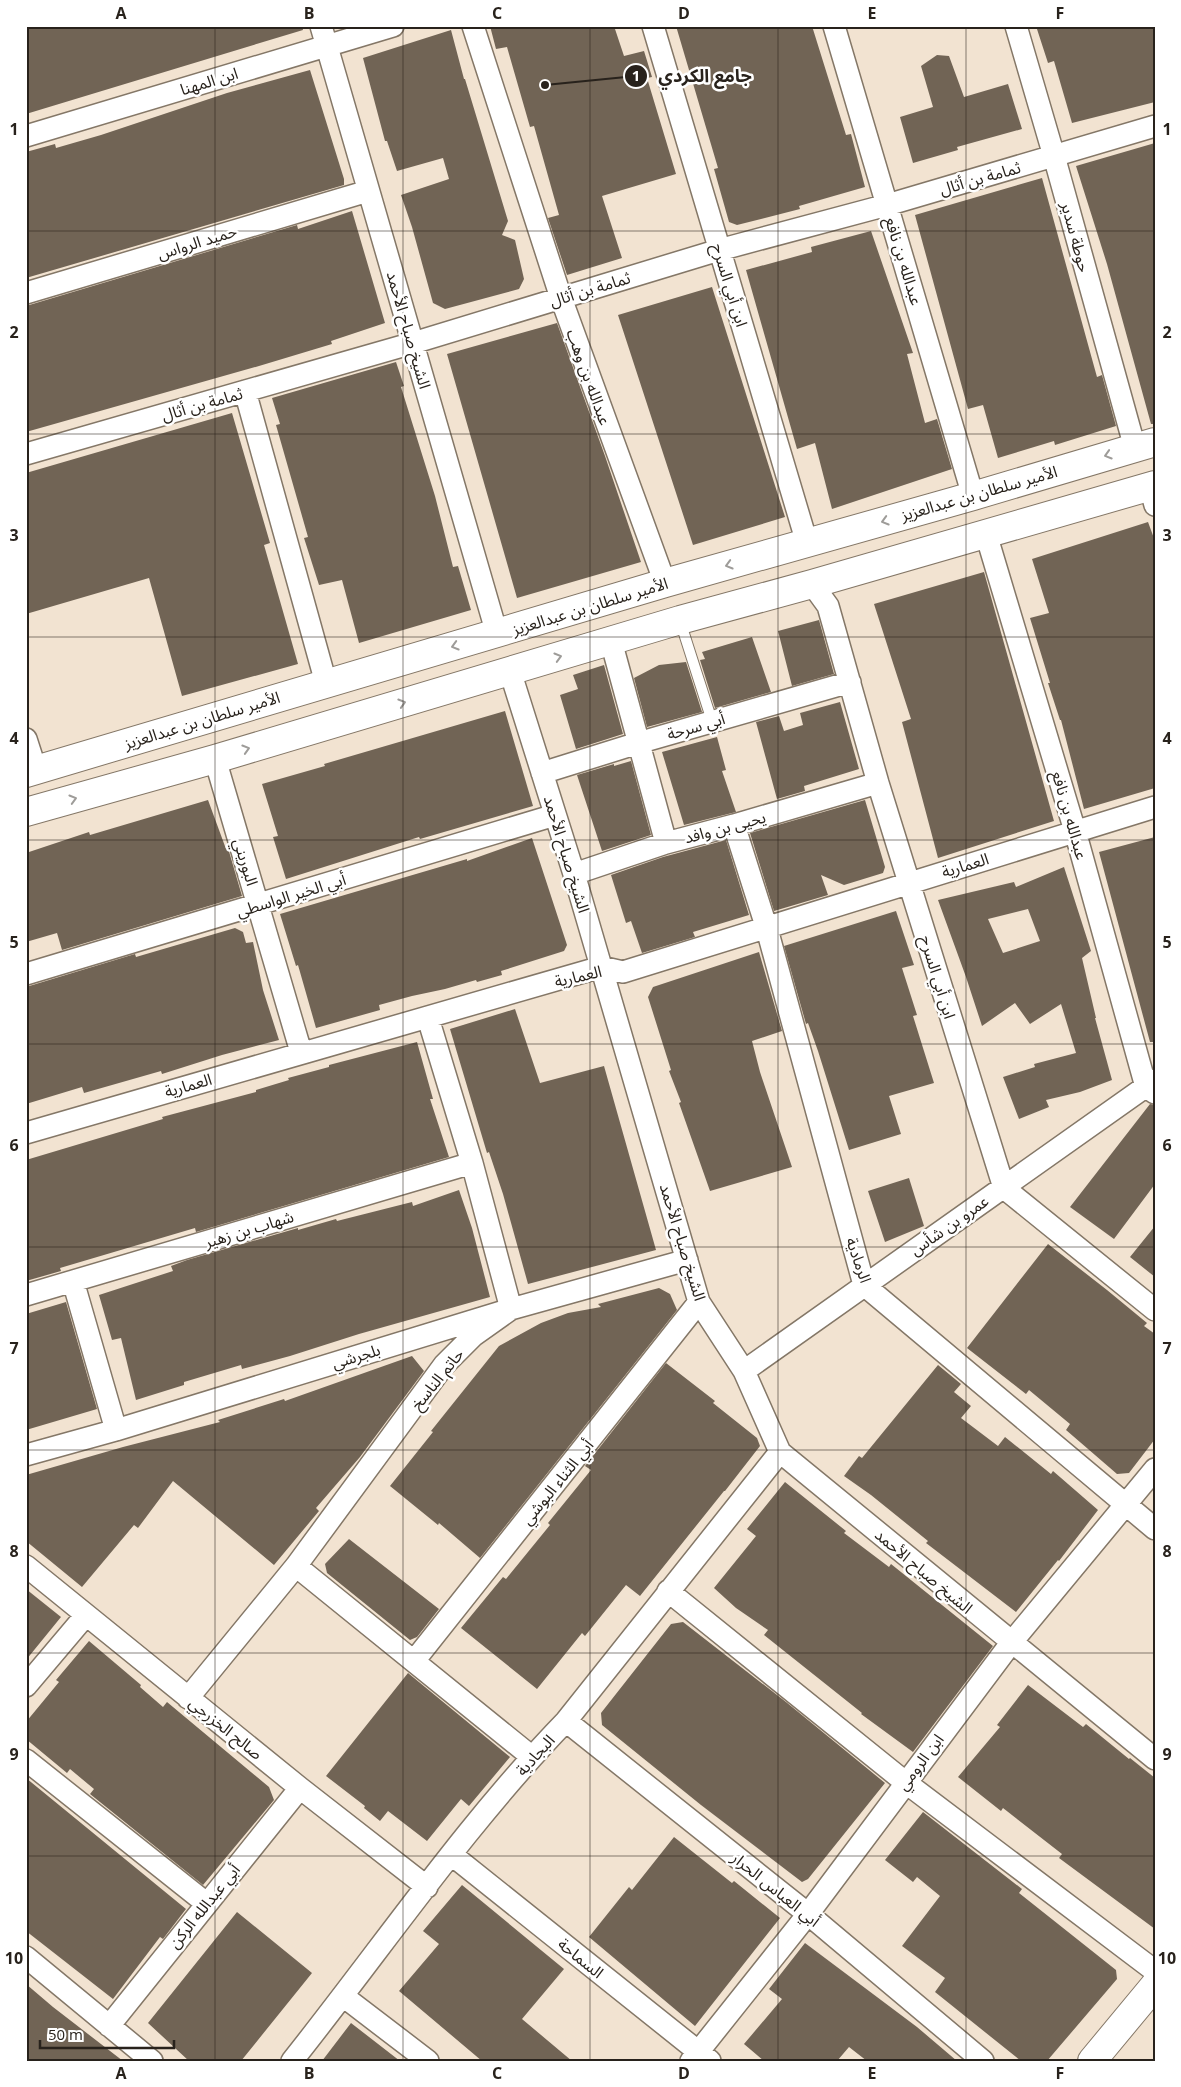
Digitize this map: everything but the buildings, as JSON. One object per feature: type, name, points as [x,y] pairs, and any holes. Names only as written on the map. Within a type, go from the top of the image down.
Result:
[{"type":"street","name":"ابن المهنا","points":[[26,136],[324,36],[393,26]]},
{"type":"street","name":"عبدالله بن وهب","points":[[473,26],[561,298],[665,583]]},
{"type":"street","name":"ابن أبي السرح","points":[[653,26],[807,543]]},
{"type":"street","name":"عبدالله بن نافع","points":[[834,26],[973,496]]},
{"type":"street","name":"حوطة سدير","points":[[1016,26],[1054,156],[1145,445]]},
{"type":"street","name":"الشيخ صباح الأحمد","points":[[324,36],[497,634]]},
{"type":"street","name":"ثمامة بن أثال","points":[[26,454],[413,343],[720,250],[887,205],[1155,126]]},
{"type":"street","name":"حميد الرواس","points":[[26,293],[368,191]]},
{"type":"street","points":[[245,391],[326,682]]},
{"type":"street","name":"الأمير سلطان بن عبدالعزيز","points":[[31,771],[326,682],[1145,445]]},
{"type":"street","points":[[26,812],[215,759],[680,620],[986,534],[1153,492]]},
{"type":"street","name":"عبدالله بن نافع","points":[[986,534],[1152,1087]]},
{"type":"street","name":"ابن أبي السرح","points":[[812,584],[828,606],[878,783],[1004,1188]]},
{"type":"street","points":[[612,641],[666,843]]},
{"type":"street","name":"الشيخ صباح الأحمد","points":[[510,671],[574,874],[699,1302],[744,1371],[780,1452],[1155,1759]]},
{"type":"street","name":"أبي سرحة","points":[[542,773],[712,721],[850,682]]},
{"type":"street","points":[[26,739],[31,771]]},
{"type":"street","name":"البوريني","points":[[215,759],[301,1052]]},
{"type":"street","name":"يحيى بن وافد","points":[[574,874],[666,843],[878,783]]},
{"type":"street","name":"العمارية","points":[[26,1133],[301,1052],[428,1018],[601,967],[623,972],[767,929],[1155,807]]},
{"type":"street","name":"أبي الخير الواسطي","points":[[26,974],[555,815]]},
{"type":"street","name":"الرمادية","points":[[734,825],[767,929],[864,1285],[1125,1506],[1155,1529]]},
{"type":"street","points":[[428,1018],[472,1163],[511,1309]]},
{"type":"street","name":"عمرو بن شأس","points":[[744,1371],[864,1285],[1152,1087]]},
{"type":"street","name":"شهاب بن زهير","points":[[26,1295],[472,1163]]},
{"type":"street","points":[[1004,1188],[1155,1310]]},
{"type":"street","name":"بلجرشي","points":[[26,1455],[116,1430],[511,1309],[687,1260]]},
{"type":"street","points":[[73,1281],[116,1430]]},
{"type":"street","name":"أبي الثناء البوشي","points":[[414,1661],[699,1302]]},
{"type":"street","name":"حاتم الناسخ","points":[[188,1698],[296,1566],[444,1365],[473,1336],[511,1309]]},
{"type":"street","name":"البجادية","points":[[292,2061],[452,1855],[532,1757],[566,1720],[780,1452]]},
{"type":"street","name":"ابن الرومي","points":[[700,2058],[904,1782],[1011,1643],[1155,1469]]},
{"type":"street","name":"صالح الخزرجي","points":[[26,1566],[300,1788],[427,1887]]},
{"type":"street","points":[[296,1566],[532,1757]]},
{"type":"street","points":[[668,1591],[904,1782],[1155,1970]]},
{"type":"street","points":[[26,1686],[86,1615]]},
{"type":"street","name":"أبي العباس الحرار","points":[[566,1720],[808,1914],[983,2061]]},
{"type":"street","points":[[26,1760],[206,1903]]},
{"type":"street","name":"أبي عبدالله الركن","points":[[109,2026],[300,1788]]},
{"type":"street","name":"السماحة","points":[[452,1855],[700,2058]]},
{"type":"street","points":[[26,1958],[152,2061]]},
{"type":"street","points":[[1092,2061],[1155,1985]]},
{"type":"street","points":[[343,1996],[428,2061]]},
{"type":"lane","points":[[680,620],[712,721]]},
{"type":"place","name":"جامع الكردي","points":[[545,85]]}]
